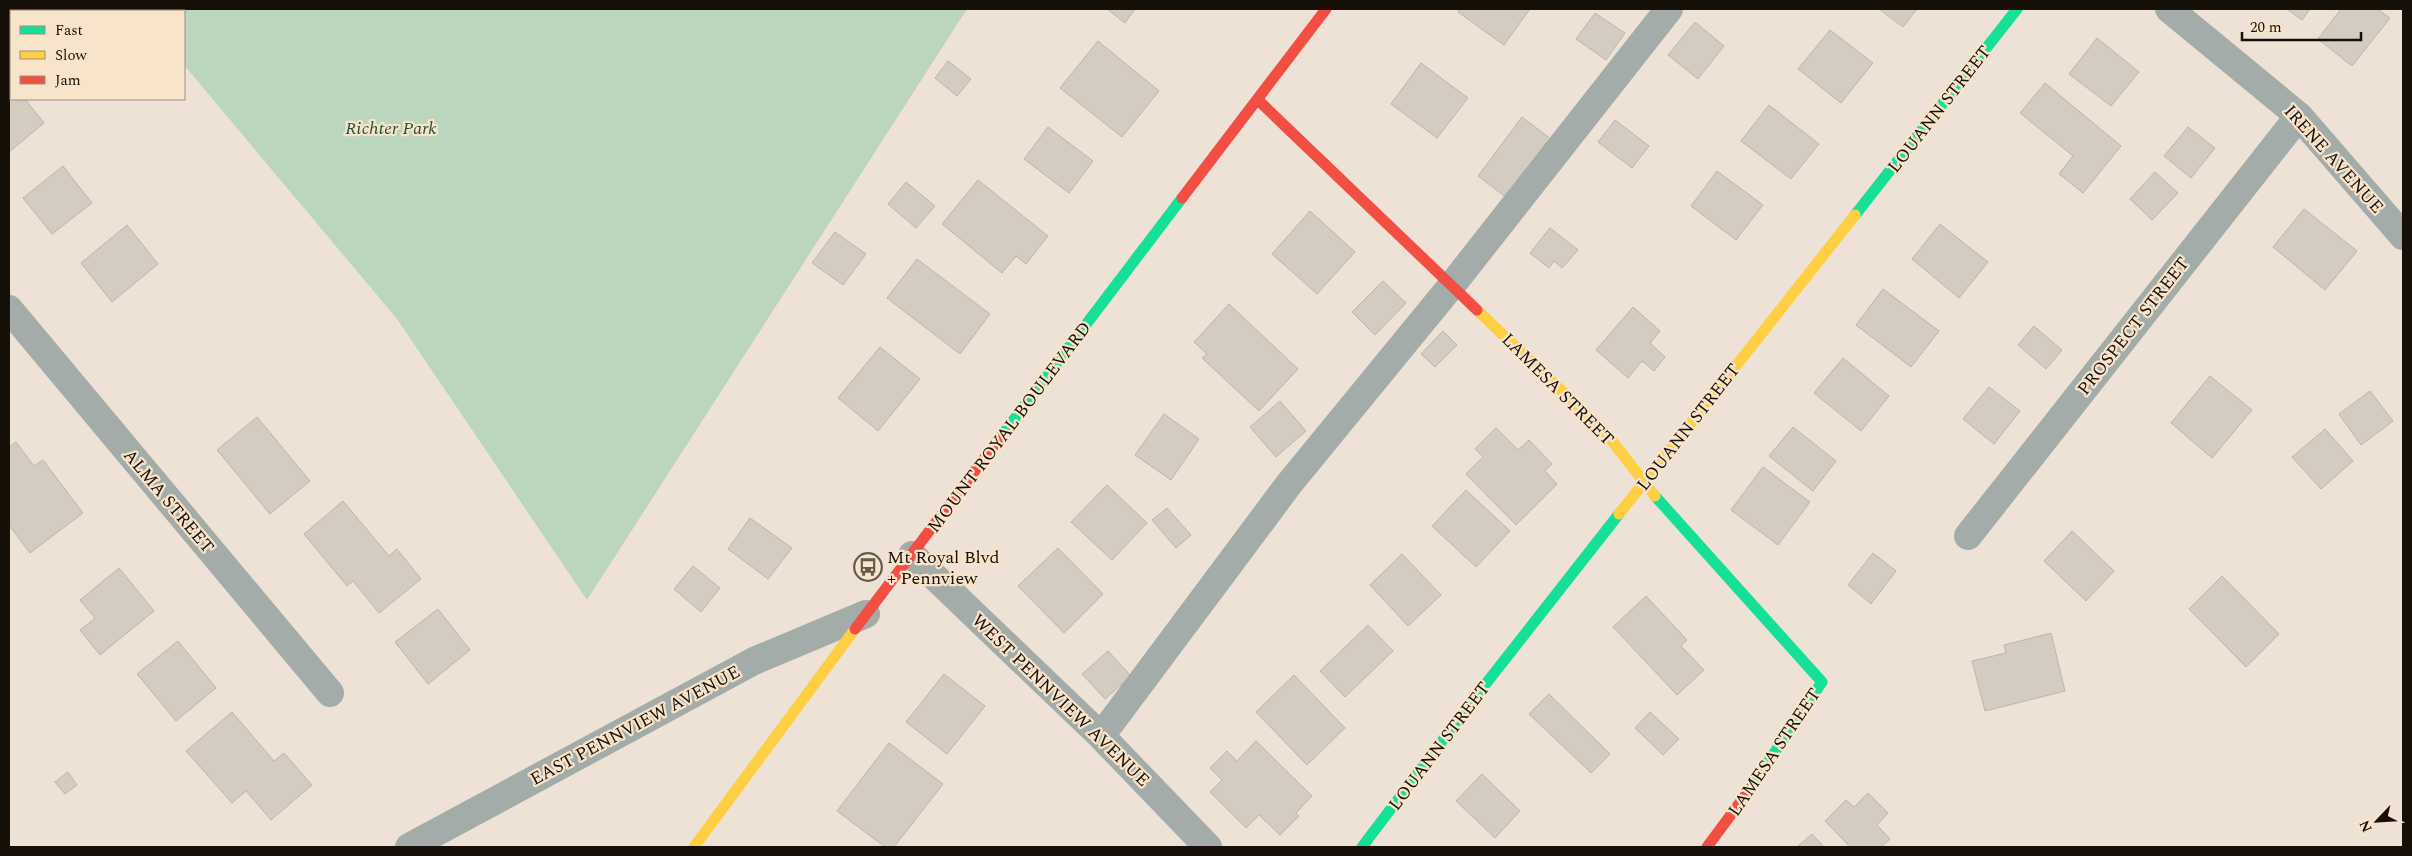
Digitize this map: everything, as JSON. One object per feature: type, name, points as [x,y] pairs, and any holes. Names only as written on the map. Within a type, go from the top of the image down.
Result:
[{"type":"street","name":"MOUNT ROYAL BOULEVARD","points":[[694,847],[866,614],[1326,9]]},
{"type":"street","points":[[1101,736],[1289,484],[1452,286],[1669,9]]},
{"type":"street","name":"LOUANN STREET","points":[[1362,847],[1483,687],[2017,9]]},
{"type":"street","name":"IRENE AVENUE","points":[[2169,9],[2299,116],[2403,236]]},
{"type":"street","name":"LAMESA STREET","points":[[1258,100],[1605,432],[1644,484],[1822,682],[1735,812],[1707,847]]},
{"type":"street","name":"PROSPECT STREET","points":[[1968,536],[2299,116]]},
{"type":"street","name":"ALMA STREET","points":[[9,308],[330,693]]},
{"type":"street","name":"WEST PENNVIEW AVENUE","points":[[912,555],[1101,736],[1208,847]]},
{"type":"street","name":"EAST PENNVIEW AVENUE","points":[[409,847],[754,661],[866,614]]},
{"type":"green space","name":"Richter Park","points":[[967,9],[587,600],[397,319],[185,66],[185,10],[138,10]]},
{"type":"building","points":[[1107,9],[1135,9],[1125,23]]},
{"type":"building","points":[[1461,9],[1530,9],[1504,45],[1458,12]]},
{"type":"building","points":[[1879,9],[1917,9],[1903,27]]},
{"type":"building","points":[[2287,9],[2310,9],[2302,20]]},
{"type":"building","points":[[2341,9],[2377,9],[2390,18],[2352,66],[2318,39]]},
{"type":"building","points":[[1595,13],[1625,33],[1606,60],[1576,39]]},
{"type":"building","points":[[1695,22],[1724,46],[1698,79],[1668,55]]},
{"type":"building","points":[[1830,30],[1873,63],[1841,103],[1798,69]]},
{"type":"building","points":[[2097,38],[2139,72],[2111,106],[2069,74]]},
{"type":"building","points":[[1098,41],[1159,91],[1122,137],[1060,88]]},
{"type":"building","points":[[948,61],[971,79],[957,96],[935,78]]},
{"type":"building","points":[[1421,63],[1468,98],[1437,138],[1391,104]]},
{"type":"building","points":[[2045,83],[2121,146],[2083,193],[2059,174],[2073,156],[2020,113]]},
{"type":"building","points":[[9,93],[10,100],[26,100],[44,123],[9,152]]},
{"type":"building","points":[[1769,105],[1819,144],[1791,179],[1741,141]]},
{"type":"building","points":[[1522,117],[1551,139],[1507,198],[1478,176]]},
{"type":"building","points":[[1615,120],[1649,146],[1632,168],[1598,142]]},
{"type":"building","points":[[1048,127],[1093,161],[1069,193],[1024,159]]},
{"type":"building","points":[[2188,127],[2215,148],[2191,178],[2164,156]]},
{"type":"building","points":[[63,166],[92,203],[52,234],[23,198]]},
{"type":"building","points":[[1717,171],[1763,205],[1736,240],[1691,206]]},
{"type":"building","points":[[2155,172],[2178,193],[2152,220],[2130,199]]},
{"type":"building","points":[[978,180],[1048,236],[1026,264],[1016,256],[1002,273],[942,224]]},
{"type":"building","points":[[906,182],[935,206],[916,228],[888,204]]},
{"type":"building","points":[[2304,209],[2357,251],[2325,290],[2273,247]]},
{"type":"building","points":[[1310,211],[1355,252],[1317,294],[1272,254]]},
{"type":"building","points":[[1940,224],[1988,262],[1959,298],[1912,259]]},
{"type":"building","points":[[127,225],[158,264],[112,302],[81,263]]},
{"type":"building","points":[[1550,228],[1578,250],[1562,268],[1554,261],[1549,268],[1530,253]]},
{"type":"building","points":[[835,232],[866,254],[843,285],[812,263]]},
{"type":"building","points":[[917,259],[990,314],[960,354],[887,298]]},
{"type":"building","points":[[1383,281],[1406,303],[1375,335],[1352,312]]},
{"type":"building","points":[[1883,289],[1939,331],[1911,367],[1856,325]]},
{"type":"building","points":[[1229,304],[1298,369],[1259,411],[1202,358],[1207,354],[1194,342]]},
{"type":"building","points":[[1633,307],[1660,331],[1650,343],[1665,357],[1654,371],[1642,361],[1628,378],[1596,350]]},
{"type":"building","points":[[2034,326],[2062,350],[2046,369],[2018,345]]},
{"type":"building","points":[[1443,331],[1457,345],[1435,367],[1421,354]]},
{"type":"building","points":[[880,347],[920,379],[878,431],[838,398]]},
{"type":"building","points":[[1843,358],[1889,396],[1861,431],[1814,393]]},
{"type":"building","points":[[2210,376],[2252,410],[2212,458],[2171,423]]},
{"type":"building","points":[[1989,387],[2020,411],[1994,444],[1963,419]]},
{"type":"building","points":[[2370,391],[2393,421],[2361,445],[2339,414]]},
{"type":"building","points":[[1280,401],[1306,431],[1276,457],[1250,427]]},
{"type":"building","points":[[1164,414],[1199,439],[1171,480],[1135,455]]},
{"type":"building","points":[[257,417],[310,481],[270,514],[217,450]]},
{"type":"building","points":[[1793,427],[1836,461],[1813,491],[1769,456]]},
{"type":"building","points":[[1496,428],[1518,450],[1529,440],[1552,464],[1545,471],[1557,484],[1516,525],[1466,474],[1483,457],[1475,449]]},
{"type":"building","points":[[2325,429],[2353,461],[2321,489],[2292,457]]},
{"type":"building","points":[[16,442],[34,466],[43,460],[83,513],[30,553],[9,525],[9,447]]},
{"type":"building","points":[[1763,467],[1810,502],[1778,545],[1731,510]]},
{"type":"building","points":[[1107,485],[1147,523],[1112,560],[1071,522]]},
{"type":"building","points":[[1466,490],[1510,531],[1476,567],[1432,526]]},
{"type":"building","points":[[343,501],[389,556],[397,549],[421,579],[379,613],[353,581],[347,586],[304,534]]},
{"type":"building","points":[[1167,508],[1191,535],[1176,548],[1152,520]]},
{"type":"building","points":[[750,518],[792,548],[768,579],[728,549]]},
{"type":"building","points":[[2072,531],[2114,571],[2086,601],[2044,561]]},
{"type":"building","points":[[1058,548],[1103,594],[1064,633],[1018,586]]},
{"type":"building","points":[[1873,553],[1896,571],[1871,604],[1848,585]]},
{"type":"building","points":[[1402,554],[1441,595],[1408,626],[1370,585]]},
{"type":"building","points":[[693,566],[720,588],[701,612],[674,589]]},
{"type":"building","points":[[119,568],[154,611],[100,655],[80,630],[95,618],[80,600]]},
{"type":"building","points":[[2222,576],[2279,634],[2246,667],[2189,609]]},
{"type":"building","points":[[1646,596],[1687,640],[1681,646],[1704,670],[1677,695],[1613,627]]},
{"type":"building","points":[[438,609],[470,650],[428,684],[395,642]]},
{"type":"building","points":[[1368,625],[1393,651],[1345,697],[1320,671]]},
{"type":"building","points":[[2051,633],[2065,691],[1985,711],[1972,661],[2006,653],[2004,645]]},
{"type":"building","points":[[178,641],[216,688],[176,721],[137,674]]},
{"type":"building","points":[[1108,651],[1131,676],[1105,699],[1082,674]]},
{"type":"building","points":[[944,674],[985,706],[947,754],[906,722]]},
{"type":"building","points":[[1294,675],[1345,728],[1307,765],[1256,712]]},
{"type":"building","points":[[1549,694],[1610,754],[1591,773],[1529,714]]},
{"type":"building","points":[[232,712],[274,761],[284,753],[312,785],[271,820],[246,791],[232,803],[186,751]]},
{"type":"building","points":[[1650,712],[1679,739],[1663,755],[1635,728]]},
{"type":"building","points":[[1256,741],[1312,796],[1296,813],[1299,816],[1280,835],[1259,815],[1246,828],[1210,792],[1222,780],[1210,768],[1227,751],[1237,761]]},
{"type":"building","points":[[889,743],[943,784],[894,847],[885,847],[837,811]]},
{"type":"building","points":[[68,772],[77,785],[65,794],[55,782]]},
{"type":"building","points":[[1482,774],[1520,811],[1495,838],[1456,801]]},
{"type":"building","points":[[1868,793],[1888,813],[1877,825],[1890,839],[1881,847],[1850,847],[1825,821],[1846,800],[1854,807]]},
{"type":"building","points":[[1812,834],[1824,847],[1797,847]]},
{"type":"traffic: fast","points":[[1855,215],[2017,9]]},
{"type":"traffic: fast","points":[[999,439],[1182,198]]},
{"type":"traffic: fast","points":[[1655,496],[1822,682],[1750,789]]},
{"type":"traffic: fast","points":[[1362,847],[1477,695],[1619,514]]},
{"type":"traffic: slow","points":[[1619,514],[1855,215]]},
{"type":"traffic: slow","points":[[1477,310],[1605,432],[1655,496]]},
{"type":"traffic: slow","points":[[694,847],[855,629]]},
{"type":"traffic: jam","points":[[1182,198],[1326,9]]},
{"type":"traffic: jam","points":[[1258,100],[1477,310]]},
{"type":"traffic: jam","points":[[855,629],[999,439]]},
{"type":"traffic: jam","points":[[1707,847],[1750,789]]},
{"type":"place","name":"Mt Royal Blvd + Pennview","points":[[868,567]]}]
